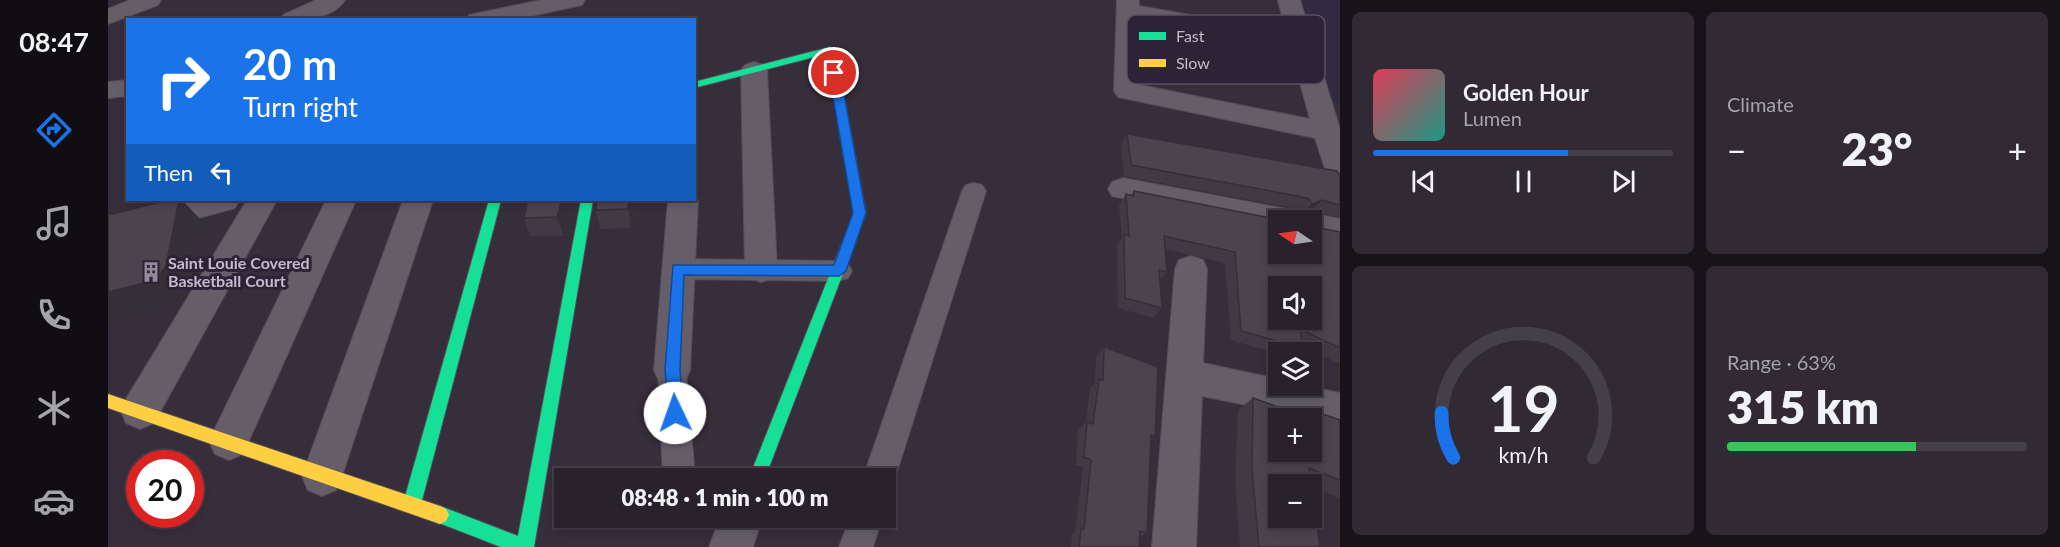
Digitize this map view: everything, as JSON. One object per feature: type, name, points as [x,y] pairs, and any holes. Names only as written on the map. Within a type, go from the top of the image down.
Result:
[{"type":"street","points":[[108,17],[150,0]]},
{"type":"street","points":[[295,18],[334,0]]},
{"type":"street","points":[[484,18],[531,4],[574,0]]},
{"type":"street","points":[[1289,0],[1293,15]]},
{"type":"street","points":[[1128,5],[1175,15]]},
{"type":"street","points":[[696,84],[830,50],[860,213],[761,468]]},
{"type":"street","points":[[754,70],[761,269]]},
{"type":"street","points":[[1127,84],[1127,91],[1333,143]]},
{"type":"street","points":[[1314,84],[1333,143],[1340,177]]},
{"type":"street","points":[[108,90],[126,88]]},
{"type":"street","points":[[1123,189],[1268,216]]},
{"type":"street","points":[[108,231],[220,201]]},
{"type":"street","points":[[140,411],[261,201]]},
{"type":"street","points":[[229,441],[341,201]]},
{"type":"street","points":[[322,476],[418,201]]},
{"type":"street","points":[[412,504],[495,201]]},
{"type":"street","points":[[108,401],[229,441],[322,476],[412,504],[524,547],[587,201]]},
{"type":"street","points":[[672,370],[683,201]]},
{"type":"street","points":[[1322,227],[1340,231]]},
{"type":"street","points":[[1174,547],[1191,269]]},
{"type":"street","points":[[1186,376],[1340,410]]},
{"type":"street","points":[[731,547],[738,528]]},
{"type":"lane","points":[[882,468],[974,190]]},
{"type":"lane","points":[[678,269],[839,271]]},
{"type":"lane","points":[[672,370],[678,468]]},
{"type":"lane","points":[[856,547],[863,528]]},
{"type":"shaded area","points":[[1302,0],[1340,0],[1340,105],[1335,105],[1325,73],[1325,15],[1307,15]]},
{"type":"building","points":[[1127,134],[1337,171],[1340,176],[1340,205],[1322,200],[1312,204],[1309,199],[1297,196],[1131,165]]},
{"type":"building","points":[[1134,191],[1268,217],[1268,264],[1322,264],[1322,228],[1340,232],[1340,348],[1302,330],[1322,330],[1322,276],[1268,276],[1268,330],[1300,330],[1302,342],[1281,342],[1241,331],[1235,252],[1164,236],[1167,272],[1159,270],[1162,308],[1125,298],[1124,234],[1129,236],[1126,194],[1134,196]]},
{"type":"building","points":[[165,201],[179,201],[166,266],[156,280],[108,292],[108,215]]},
{"type":"building","points":[[528,201],[562,201],[557,217],[524,218]]},
{"type":"building","points":[[597,201],[629,201],[628,209],[596,210]]},
{"type":"building","points":[[1104,347],[1158,367],[1155,436],[1151,435],[1147,533],[1140,531],[1139,547],[1079,547],[1081,528],[1084,529],[1091,460],[1084,457],[1087,422],[1093,424],[1099,379],[1103,380]]},
{"type":"building","points":[[1253,398],[1281,408],[1268,408],[1268,462],[1322,462],[1322,414],[1340,420],[1340,480],[1309,468],[1310,474],[1268,474],[1268,528],[1317,528],[1320,547],[1259,547],[1252,469]]},
{"type":"traffic: fast","points":[[696,84],[830,50],[860,213],[761,468]]},
{"type":"traffic: fast","points":[[412,504],[495,201]]},
{"type":"traffic: fast","points":[[525,547],[587,201]]},
{"type":"traffic: fast","points":[[440,515],[524,547]]},
{"type":"traffic: slow","points":[[108,401],[440,515]]},
{"type":"place","name":"Saint Louie Covered Basketball Court","points":[[151,272]]},
{"type":"route","points":[[675,413],[672,370],[678,269],[839,271],[860,213],[834,73]]}]
